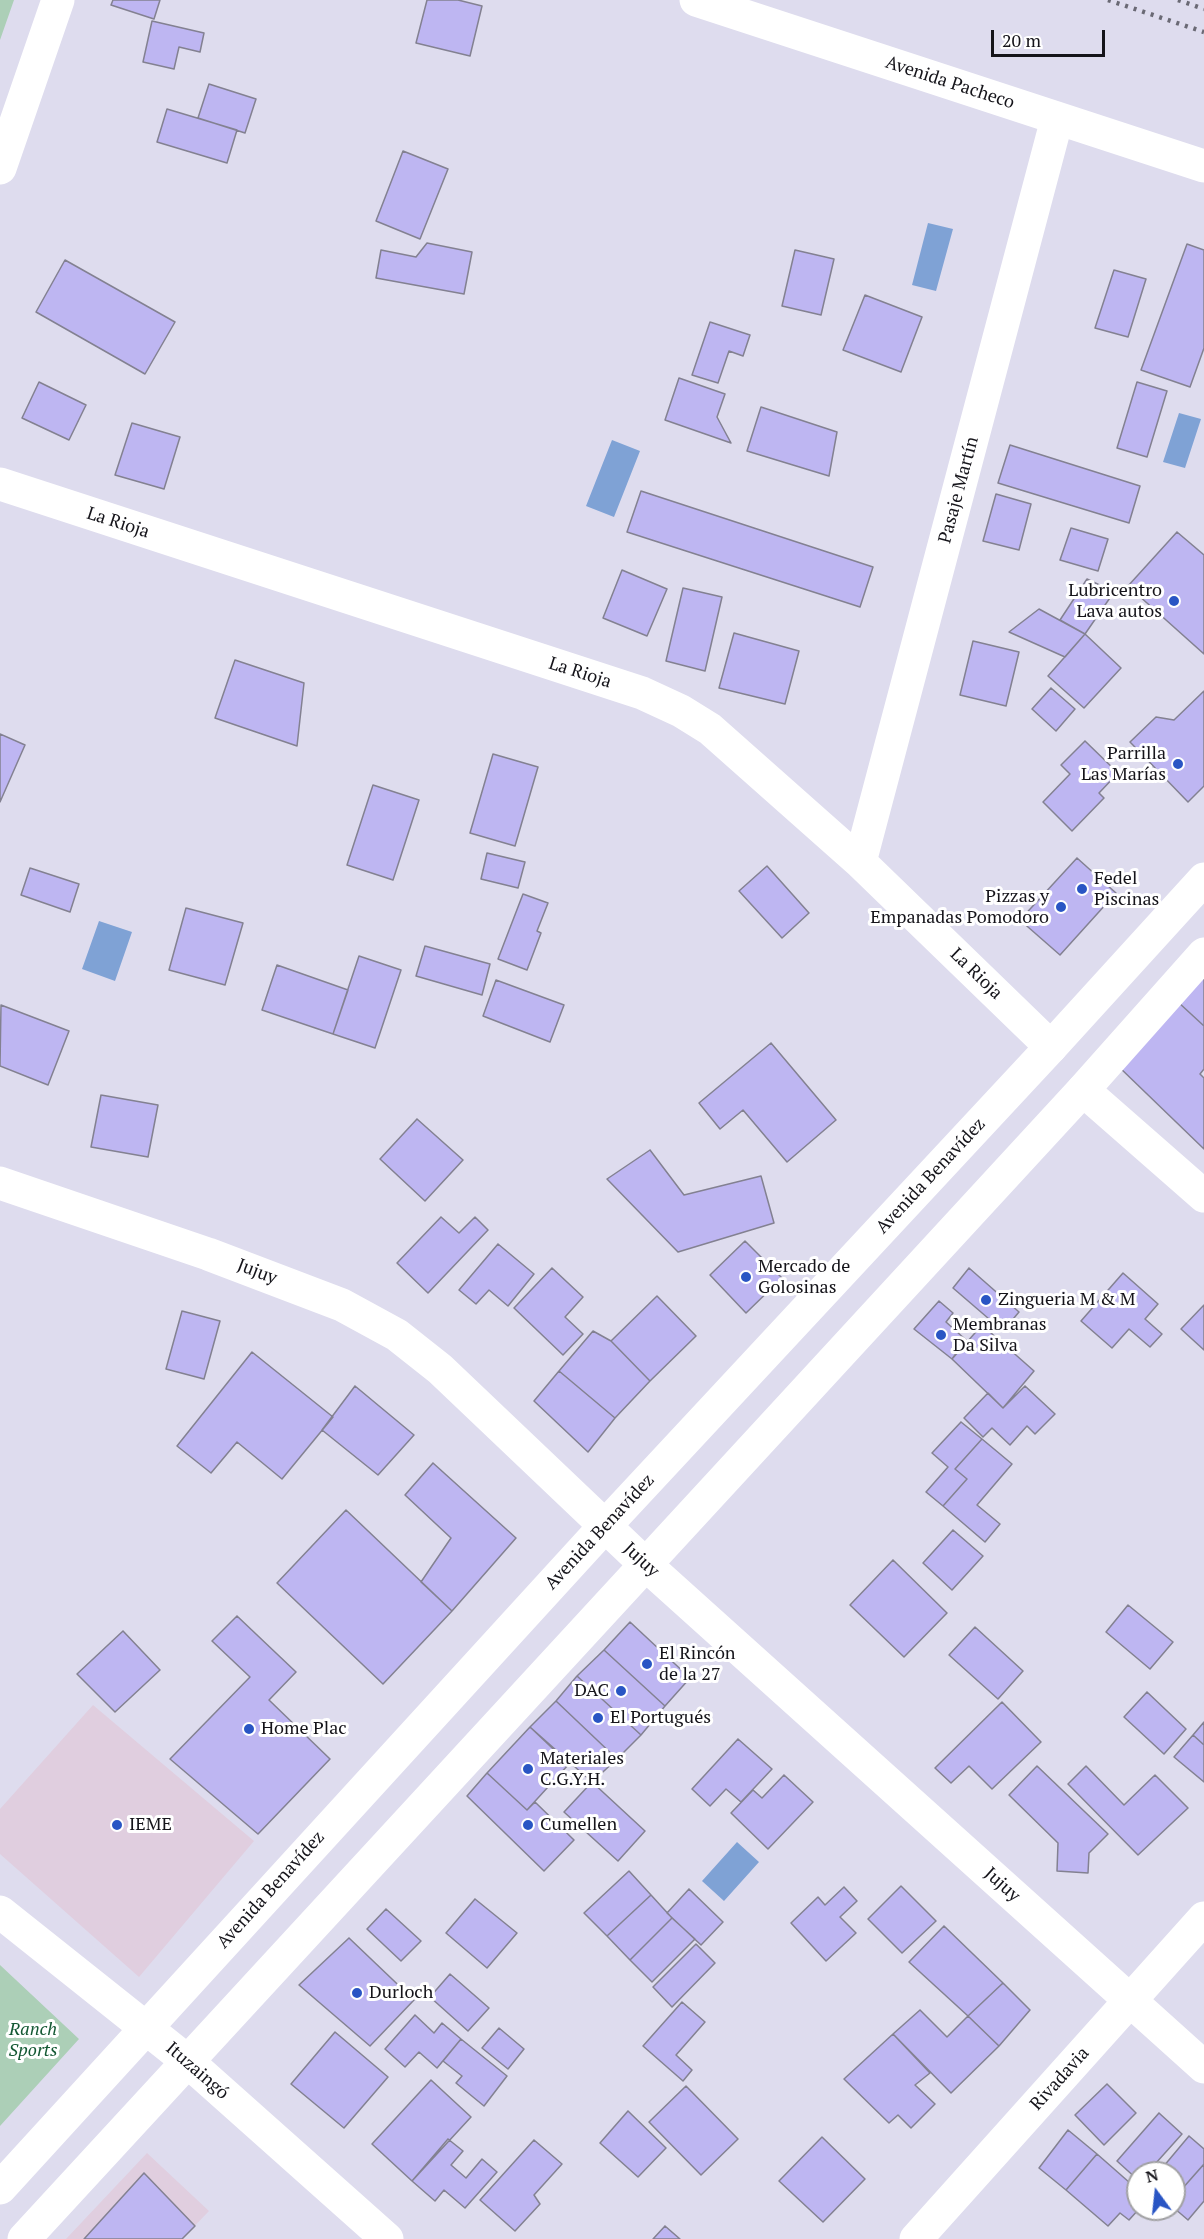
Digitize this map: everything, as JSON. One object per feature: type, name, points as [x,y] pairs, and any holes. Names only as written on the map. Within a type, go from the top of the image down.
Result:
[{"type":"street","points":[[0,168],[58,0]]},
{"type":"street","name":"Avenida Pacheco","points":[[696,0],[1204,166]]},
{"type":"street","name":"Pasaje Martín","points":[[860,862],[1057,119]]},
{"type":"street","name":"La Rioja","points":[[0,484],[642,693],[710,729],[860,862],[1052,1047]]},
{"type":"street","name":"Avenida Benavídez","points":[[0,2188],[605,1526],[1052,1047],[1204,879]]},
{"type":"street","points":[[24,2239],[186,2060],[1083,1090],[1204,954]]},
{"type":"street","points":[[1083,1090],[1204,1196]]},
{"type":"street","name":"Jujuy","points":[[0,1183],[208,1254],[342,1305],[388,1330],[440,1369],[645,1564],[1204,2067]]},
{"type":"street","name":"Ituzaingó","points":[[0,1912],[186,2060],[387,2239]]},
{"type":"street","name":"Rivadavia","points":[[916,2239],[1204,1918]]},
{"type":"shaded area","name":"IEME","points":[[93,1705],[254,1841],[139,1977],[0,1854],[0,1809]]},
{"type":"shaded area","points":[[147,2153],[209,2211],[182,2239],[66,2239]]},
{"type":"green space","points":[[0,0],[14,0],[0,40]]},
{"type":"green space","name":"Ranch Sports","points":[[0,1965],[79,2039],[0,2126]]},
{"type":"water","points":[[928,223],[953,229],[936,291],[912,285]]},
{"type":"water","points":[[1179,413],[1201,419],[1185,468],[1163,462]]},
{"type":"water","points":[[612,440],[640,451],[614,517],[586,506]]},
{"type":"water","points":[[99,921],[132,932],[115,981],[82,969]]},
{"type":"water","points":[[737,1842],[759,1862],[724,1901],[702,1881]]},
{"type":"building","points":[[113,0],[160,0],[154,19],[111,5]]},
{"type":"building","points":[[427,0],[458,0],[482,6],[470,56],[416,43]]},
{"type":"building","points":[[152,21],[204,33],[200,52],[179,47],[174,69],[143,62]]},
{"type":"building","points":[[209,84],[256,99],[245,133],[198,118]]},
{"type":"building","points":[[167,109],[237,130],[227,163],[157,142]]},
{"type":"building","points":[[403,151],[448,169],[420,239],[376,221]]},
{"type":"building","points":[[427,243],[472,252],[464,294],[376,278],[381,250],[416,257]]},
{"type":"building","points":[[1187,244],[1204,250],[1204,348],[1190,387],[1141,370]]},
{"type":"building","points":[[795,250],[834,259],[821,315],[782,306]]},
{"type":"building","points":[[65,260],[175,322],[145,374],[36,312]]},
{"type":"building","points":[[1114,270],[1146,279],[1128,337],[1095,328]]},
{"type":"building","points":[[865,295],[922,317],[901,372],[843,350]]},
{"type":"building","points":[[710,322],[750,335],[743,356],[729,351],[718,383],[692,375]]},
{"type":"building","points":[[679,378],[725,394],[717,417],[731,443],[665,420]]},
{"type":"building","points":[[39,382],[86,405],[69,440],[22,418]]},
{"type":"building","points":[[1137,382],[1167,391],[1147,457],[1117,448]]},
{"type":"building","points":[[761,407],[837,432],[829,476],[747,451]]},
{"type":"building","points":[[132,423],[180,437],[164,489],[115,475]]},
{"type":"building","points":[[1010,445],[1140,486],[1129,523],[998,483]]},
{"type":"building","points":[[641,491],[873,567],[860,607],[627,532]]},
{"type":"building","points":[[996,494],[1031,504],[1019,550],[983,541]]},
{"type":"building","points":[[1071,528],[1108,539],[1098,571],[1060,560]]},
{"type":"building","name":"Lubricentro Lava autos","points":[[1177,532],[1204,555],[1204,654],[1128,586]]},
{"type":"building","points":[[622,570],[667,589],[647,636],[603,618]]},
{"type":"building","points":[[1087,579],[1114,592],[1085,634],[1060,620]]},
{"type":"building","points":[[683,588],[722,597],[705,671],[666,661]]},
{"type":"building","points":[[1039,609],[1085,634],[1065,657],[1009,632]]},
{"type":"building","points":[[734,633],[799,651],[785,704],[719,688]]},
{"type":"building","points":[[1085,634],[1121,668],[1084,708],[1048,676]]},
{"type":"building","points":[[973,641],[1019,652],[1006,706],[960,695]]},
{"type":"building","points":[[235,660],[304,683],[297,746],[215,718]]},
{"type":"building","points":[[1051,688],[1075,709],[1056,731],[1032,709]]},
{"type":"building","name":"Parrilla Las Marías","points":[[1204,691],[1204,786],[1188,802],[1130,742],[1156,717],[1174,720]]},
{"type":"building","points":[[0,734],[25,745],[0,802]]},
{"type":"building","points":[[1085,741],[1118,773],[1099,793],[1104,798],[1072,831],[1043,802],[1070,774],[1061,765]]},
{"type":"building","points":[[493,754],[538,767],[515,846],[470,833]]},
{"type":"building","points":[[373,785],[419,800],[393,880],[347,865]]},
{"type":"building","points":[[487,853],[525,862],[518,888],[481,879]]},
{"type":"building","points":[[1077,858],[1116,893],[1060,955],[1020,920]]},
{"type":"building","points":[[767,866],[809,913],[782,938],[739,891]]},
{"type":"building","points":[[30,868],[79,884],[70,912],[21,895]]},
{"type":"building","points":[[523,894],[548,903],[537,931],[541,933],[527,970],[498,959]]},
{"type":"building","points":[[186,908],[243,923],[225,985],[169,970]]},
{"type":"building","points":[[425,946],[490,964],[482,995],[416,976]]},
{"type":"building","points":[[359,956],[401,970],[375,1048],[333,1034]]},
{"type":"building","points":[[277,965],[348,990],[333,1034],[262,1010]]},
{"type":"building","points":[[1204,976],[1204,1026],[1178,1002]]},
{"type":"building","points":[[496,980],[564,1005],[550,1042],[483,1016]]},
{"type":"building","points":[[1178,1002],[1204,1026],[1204,1069],[1200,1074],[1204,1078],[1204,1149],[1117,1065]]},
{"type":"building","points":[[1,1005],[69,1031],[48,1085],[0,1066]]},
{"type":"building","points":[[771,1043],[836,1120],[787,1162],[743,1110],[720,1129],[699,1103]]},
{"type":"building","points":[[101,1095],[158,1105],[148,1157],[91,1147]]},
{"type":"building","points":[[417,1119],[463,1160],[425,1201],[380,1159]]},
{"type":"building","points":[[650,1150],[684,1195],[761,1176],[774,1223],[678,1252],[607,1179]]},
{"type":"building","points":[[441,1217],[459,1233],[475,1217],[488,1230],[428,1293],[397,1263]]},
{"type":"building","name":"Mercado de Golosinas","points":[[745,1241],[782,1278],[746,1313],[710,1275]]},
{"type":"building","points":[[498,1244],[534,1274],[508,1306],[489,1290],[476,1304],[459,1290]]},
{"type":"building","points":[[552,1268],[583,1297],[565,1317],[583,1334],[563,1355],[514,1308]]},
{"type":"building","name":"Zingueria M & M","points":[[969,1268],[1019,1312],[1003,1331],[953,1288]]},
{"type":"building","points":[[1123,1273],[1158,1304],[1145,1319],[1162,1334],[1150,1347],[1129,1329],[1112,1348],[1081,1321]]},
{"type":"building","points":[[657,1296],[696,1336],[650,1381],[611,1341]]},
{"type":"building","name":"Membranas Da Silva","points":[[939,1301],[953,1313],[946,1322],[966,1340],[952,1359],[914,1329]]},
{"type":"building","points":[[1204,1305],[1204,1350],[1181,1329]]},
{"type":"building","points":[[182,1311],[220,1321],[204,1379],[166,1369]]},
{"type":"building","points":[[982,1325],[1034,1371],[1003,1408],[952,1359]]},
{"type":"building","points":[[593,1331],[611,1341],[650,1381],[615,1418],[559,1371]]},
{"type":"building","points":[[252,1352],[333,1417],[282,1479],[237,1442],[211,1473],[177,1446]]},
{"type":"building","points":[[559,1371],[615,1418],[588,1452],[534,1401]]},
{"type":"building","points":[[355,1386],[414,1435],[378,1475],[322,1430]]},
{"type":"building","points":[[1025,1386],[1055,1414],[1035,1434],[1027,1426],[1010,1445],[992,1428],[983,1437],[964,1418],[988,1393],[1003,1408]]},
{"type":"building","points":[[961,1422],[982,1439],[955,1469],[967,1479],[943,1506],[926,1492],[948,1467],[932,1453]]},
{"type":"building","points":[[982,1439],[1012,1464],[977,1505],[1000,1524],[985,1542],[943,1506],[967,1479],[955,1469]]},
{"type":"building","points":[[433,1463],[516,1538],[452,1611],[421,1582],[451,1538],[405,1495]]},
{"type":"building","points":[[346,1510],[452,1611],[383,1684],[277,1583]]},
{"type":"building","points":[[953,1530],[983,1556],[952,1590],[923,1563]]},
{"type":"building","points":[[893,1560],[947,1613],[904,1657],[850,1605]]},
{"type":"building","points":[[1128,1605],[1173,1642],[1150,1669],[1106,1632]]},
{"type":"building","name":"Home Plac","points":[[237,1616],[296,1672],[269,1700],[330,1759],[258,1834],[170,1759],[250,1677],[212,1641]]},
{"type":"building","name":"El Rincón de la 27","points":[[630,1622],[690,1678],[665,1706],[604,1650]]},
{"type":"building","points":[[975,1627],[1023,1671],[998,1699],[949,1655]]},
{"type":"building","points":[[123,1631],[160,1670],[115,1712],[77,1674]]},
{"type":"building","name":"DAC","points":[[604,1650],[665,1706],[641,1735],[577,1676]]},
{"type":"building","name":"El Portugués","points":[[577,1676],[641,1735],[617,1759],[556,1701]]},
{"type":"building","points":[[1147,1692],[1186,1729],[1164,1754],[1124,1717]]},
{"type":"building","points":[[556,1701],[617,1759],[592,1782],[530,1727]]},
{"type":"building","points":[[1002,1702],[1041,1742],[992,1789],[969,1766],[951,1783],[935,1768]]},
{"type":"building","points":[[1204,1722],[1204,1745],[1193,1735]]},
{"type":"building","name":"Materiales C.G.Y.H.","points":[[530,1727],[569,1764],[527,1810],[487,1773]]},
{"type":"building","points":[[1193,1735],[1204,1745],[1204,1782],[1174,1757]]},
{"type":"building","points":[[738,1739],[772,1769],[741,1802],[726,1789],[710,1806],[692,1789]]},
{"type":"building","points":[[1037,1766],[1108,1834],[1089,1853],[1088,1873],[1057,1871],[1058,1843],[1009,1795]]},
{"type":"building","points":[[1086,1766],[1124,1805],[1155,1775],[1188,1808],[1138,1855],[1068,1784]]},
{"type":"building","name":"Cumellen","points":[[487,1773],[527,1810],[535,1802],[574,1840],[544,1871],[467,1796]]},
{"type":"building","points":[[784,1775],[813,1802],[768,1849],[731,1813],[753,1790],[762,1798]]},
{"type":"building","points":[[592,1782],[645,1831],[618,1861],[564,1812]]},
{"type":"building","points":[[629,1871],[651,1895],[607,1936],[584,1913]]},
{"type":"building","points":[[901,1886],[936,1921],[902,1953],[868,1919]]},
{"type":"building","points":[[844,1887],[857,1901],[840,1917],[856,1933],[826,1961],[791,1923],[818,1897],[825,1905]]},
{"type":"building","points":[[689,1889],[723,1922],[701,1945],[667,1913]]},
{"type":"building","points":[[651,1895],[672,1918],[630,1960],[607,1936]]},
{"type":"building","points":[[475,1899],[517,1933],[487,1968],[446,1933]]},
{"type":"building","points":[[386,1909],[421,1941],[401,1961],[367,1929]]},
{"type":"building","points":[[672,1918],[695,1939],[652,1982],[630,1960]]},
{"type":"building","points":[[944,1926],[1003,1983],[968,2016],[909,1962]]},
{"type":"building","name":"Durloch","points":[[349,1938],[414,2000],[370,2046],[299,1985]]},
{"type":"building","points":[[696,1944],[715,1963],[672,2007],[653,1987]]},
{"type":"building","points":[[450,1974],[489,2008],[468,2031],[430,1997]]},
{"type":"building","points":[[1003,1983],[1030,2010],[999,2046],[968,2016]]},
{"type":"building","points":[[682,2002],[705,2022],[676,2055],[692,2070],[683,2081],[643,2046]]},
{"type":"building","points":[[920,2010],[947,2037],[968,2016],[999,2046],[951,2093],[893,2034]]},
{"type":"building","points":[[415,2015],[434,2033],[442,2023],[461,2039],[437,2068],[419,2052],[405,2067],[385,2049]]},
{"type":"building","points":[[499,2028],[524,2049],[508,2069],[482,2048]]},
{"type":"building","points":[[335,2032],[388,2077],[344,2128],[291,2084]]},
{"type":"building","points":[[893,2034],[930,2073],[915,2085],[935,2104],[911,2128],[898,2115],[889,2123],[844,2079]]},
{"type":"building","points":[[461,2039],[507,2076],[484,2106],[456,2083],[462,2076],[443,2061]]},
{"type":"building","points":[[431,2080],[471,2117],[412,2181],[372,2144]]},
{"type":"building","points":[[1107,2084],[1136,2113],[1104,2145],[1075,2115]]},
{"type":"building","points":[[686,2086],[738,2139],[701,2175],[649,2122]]},
{"type":"building","points":[[628,2111],[666,2148],[638,2177],[600,2143]]},
{"type":"building","points":[[1159,2113],[1182,2134],[1158,2161],[1126,2161],[1126,2169],[1117,2161]]},
{"type":"building","points":[[1068,2130],[1097,2154],[1066,2190],[1039,2168]]},
{"type":"building","points":[[1189,2136],[1204,2149],[1204,2164],[1186,2184],[1186,2161],[1168,2161]]},
{"type":"building","points":[[822,2137],[865,2179],[823,2222],[779,2181]]},
{"type":"building","points":[[448,2139],[463,2151],[451,2165],[466,2178],[482,2159],[497,2172],[465,2208],[444,2190],[435,2201],[412,2181]]},
{"type":"building","points":[[534,2140],[562,2164],[534,2195],[540,2204],[515,2231],[480,2200]]},
{"type":"building","points":[[1097,2154],[1126,2179],[1126,2218],[1120,2213],[1108,2226],[1066,2190]]},
{"type":"building","points":[[1204,2164],[1204,2201],[1188,2220],[1186,2218],[1186,2184]]},
{"type":"building","points":[[144,2173],[195,2226],[182,2239],[84,2239]]},
{"type":"building","points":[[665,2226],[680,2239],[653,2239]]},
{"type":"railway","points":[[1108,0],[1204,32]]},
{"type":"railway","points":[[1178,0],[1204,9]]},
{"type":"place","name":"Lubricentro Lava autos","points":[[1174,601]]},
{"type":"place","name":"Parrilla Las Marías","points":[[1178,764]]},
{"type":"place","name":"Fedel Piscinas","points":[[1082,889]]},
{"type":"place","name":"Pizzas y Empanadas Pomodoro","points":[[1061,907]]},
{"type":"place","name":"Mercado de Golosinas","points":[[746,1277]]},
{"type":"place","name":"Zingueria M & M","points":[[986,1300]]},
{"type":"place","name":"Membranas Da Silva","points":[[941,1335]]},
{"type":"place","name":"El Rincón de la 27","points":[[647,1664]]},
{"type":"place","name":"DAC","points":[[621,1691]]},
{"type":"place","name":"El Portugués","points":[[598,1718]]},
{"type":"place","name":"Home Plac","points":[[249,1729]]},
{"type":"place","name":"Materiales C.G.Y.H.","points":[[528,1769]]},
{"type":"place","name":"IEME","points":[[117,1825]]},
{"type":"place","name":"Cumellen","points":[[528,1825]]},
{"type":"place","name":"Durloch","points":[[357,1993]]}]
